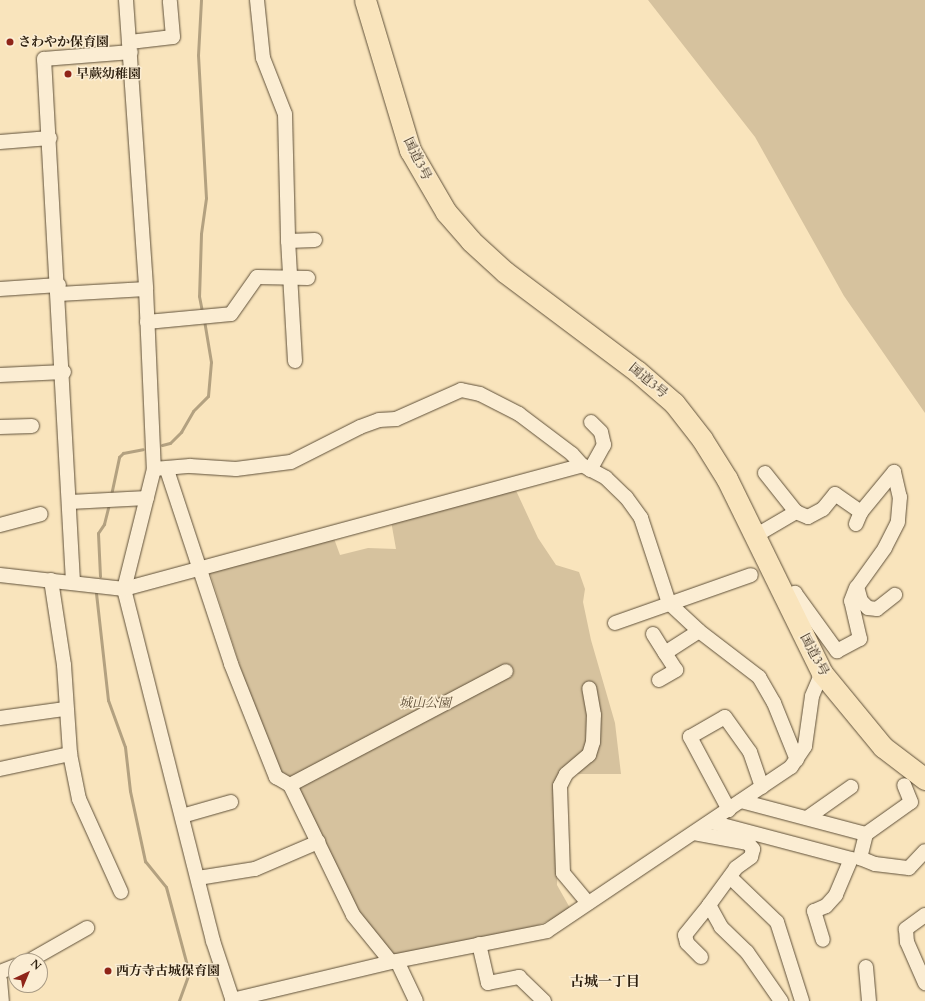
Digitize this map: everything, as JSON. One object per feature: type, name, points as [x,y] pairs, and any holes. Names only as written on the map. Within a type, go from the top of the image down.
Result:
[{"type":"highway","name":"国道3号","points":[[366,0],[410,150],[446,212],[470,242],[505,272],[637,371],[674,403],[702,438],[727,479],[822,674],[883,747],[925,779]]},
{"type":"street","points":[[126,0],[147,322],[161,470],[276,777],[290,785],[353,915],[394,962],[416,1001]]},
{"type":"street","points":[[257,0],[263,58],[285,114],[288,241],[292,277],[295,361]]},
{"type":"street","points":[[73,582],[64,372],[44,59],[130,47],[173,37],[170,1]]},
{"type":"street","points":[[0,142],[50,138]]},
{"type":"street","points":[[288,241],[316,240]]},
{"type":"street","points":[[147,322],[231,314],[257,277],[308,278]]},
{"type":"street","points":[[0,289],[146,289]]},
{"type":"street","points":[[0,375],[64,372]]},
{"type":"street","points":[[161,470],[190,466],[256,468],[291,462],[379,420],[396,419],[461,390],[470,389],[519,414],[572,454],[586,468],[606,478],[626,497],[641,518],[669,603],[699,631],[759,677],[774,703],[797,760]]},
{"type":"street","points":[[0,575],[73,582],[124,589],[199,570],[586,468],[604,445],[601,432],[591,422]]},
{"type":"street","points":[[0,427],[32,426]]},
{"type":"street","points":[[161,470],[147,498],[124,589],[198,878],[233,1000],[394,962],[547,931],[729,810],[797,760],[805,746],[812,696],[822,674]]},
{"type":"street","points":[[765,473],[796,512],[808,517],[822,509],[835,494],[858,518],[894,472],[900,497],[898,522],[885,548],[857,587],[851,601],[860,639],[837,650],[795,593],[785,596]]},
{"type":"street","points":[[70,502],[147,498]]},
{"type":"street","points":[[755,536],[796,512]]},
{"type":"street","points":[[0,525],[41,514]]},
{"type":"street","points":[[615,623],[750,575]]},
{"type":"street","points":[[51,580],[64,665],[65,709],[70,754],[79,799],[121,892]]},
{"type":"street","points":[[857,587],[861,601],[868,608],[877,609],[895,595]]},
{"type":"street","points":[[665,653],[699,631]]},
{"type":"street","points":[[653,634],[676,670],[659,680]]},
{"type":"street","points":[[290,785],[506,671]]},
{"type":"street","points":[[588,688],[594,715],[593,742],[589,755],[566,774],[560,786],[563,873],[588,903]]},
{"type":"street","points":[[0,718],[65,709]]},
{"type":"street","points":[[729,810],[690,737],[725,718],[750,752],[762,787]]},
{"type":"street","points":[[0,768],[70,754]]},
{"type":"street","points":[[823,940],[814,911],[826,906],[836,895],[866,834],[911,802],[904,785]]},
{"type":"street","points":[[807,818],[851,787]]},
{"type":"street","points":[[741,801],[866,834]]},
{"type":"street","points":[[182,816],[231,802]]},
{"type":"street","points":[[711,822],[875,864],[909,868],[925,851]]},
{"type":"street","points":[[694,833],[748,842],[753,849],[751,857],[730,877],[685,934],[687,943],[701,956]]},
{"type":"street","points":[[198,878],[255,869],[318,842]]},
{"type":"street","points":[[730,877],[777,922],[802,1001]]},
{"type":"street","points":[[708,906],[721,927],[747,952],[781,1001]]},
{"type":"street","points":[[925,915],[906,929],[907,942],[925,983]]},
{"type":"street","points":[[43,953],[87,928]]},
{"type":"street","points":[[479,944],[488,982],[519,977],[544,1001]]},
{"type":"street","points":[[866,967],[869,1001]]},
{"type":"street","points":[[0,980],[2,1001]]},
{"type":"green space","points":[[648,0],[925,0],[925,413],[844,296],[755,137]]},
{"type":"green space","name":"城山公園","points":[[513,484],[538,538],[556,565],[579,572],[585,589],[583,602],[591,640],[615,723],[621,774],[566,774],[560,786],[557,885],[570,908],[558,917],[504,939],[390,955],[353,905],[291,785],[276,777],[209,570],[332,533],[340,555],[368,548],[396,549],[391,521]]},
{"type":"waterway","points":[[201,0],[198,55],[206,198],[201,234],[199,296],[202,312]]},
{"type":"waterway","points":[[162,445],[170,443],[181,432],[193,411],[208,396],[211,362],[204,320]]},
{"type":"waterway","points":[[111,495],[119,457],[123,453],[143,449]]},
{"type":"waterway","points":[[100,576],[98,533],[104,524],[109,504]]},
{"type":"waterway","points":[[96,593],[108,700],[125,747],[130,791],[145,861],[166,887],[189,973],[179,1001]]},
{"type":"place","name":"さわやか保育園","points":[[10,42]]},
{"type":"place","name":"早蕨幼稚園","points":[[68,74]]},
{"type":"place","name":"西方寺古城保育園","points":[[108,971]]},
{"type":"district","name":"古城一丁目","points":[[605,982]]}]
